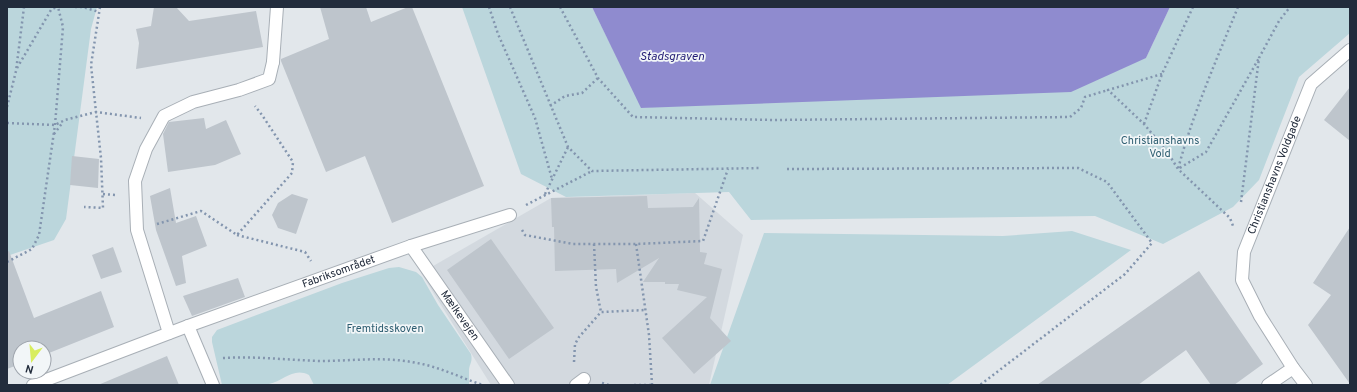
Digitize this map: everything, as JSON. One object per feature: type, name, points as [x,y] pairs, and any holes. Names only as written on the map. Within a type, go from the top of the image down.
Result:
[{"type":"street","points":[[169,333],[137,230],[135,180],[146,148],[164,116],[193,102],[240,90],[268,79],[273,62],[277,7]]},
{"type":"street","name":"Christianshavns Voldgade","points":[[1306,385],[1293,368],[1260,316],[1242,280],[1244,252],[1311,84],[1350,50]]},
{"type":"street","name":"Fabriksområdet","points":[[33,385],[188,326],[411,246],[510,214]]},
{"type":"street","name":"Mælkevejen","points":[[411,246],[508,385]]},
{"type":"street","points":[[188,326],[213,385]]},
{"type":"street","points":[[1268,385],[1293,368]]},
{"type":"path","points":[[7,107],[16,71],[24,7]]},
{"type":"path","points":[[7,262],[32,249],[38,235],[55,125],[62,27],[57,7],[51,10],[16,71]]},
{"type":"path","points":[[76,7],[83,7],[99,12]]},
{"type":"path","points":[[84,207],[103,208],[101,158],[91,65],[100,7]]},
{"type":"path","points":[[489,7],[498,34],[535,118],[552,179]]},
{"type":"path","points":[[510,7],[568,147],[592,171]]},
{"type":"path","points":[[560,7],[598,78],[633,117],[782,120],[1070,117],[1081,108],[1085,96],[1162,74]]},
{"type":"path","points":[[1144,124],[1162,74],[1193,7]]},
{"type":"path","points":[[1178,169],[1186,138],[1195,113],[1238,7]]},
{"type":"path","points":[[1178,169],[1206,152],[1278,21],[1290,7]]},
{"type":"path","points":[[1240,205],[1259,58]]},
{"type":"path","points":[[550,106],[565,96],[582,93],[598,78]]},
{"type":"path","points":[[238,235],[292,173],[293,162],[262,115],[240,90]]},
{"type":"path","points":[[1108,90],[1144,124],[1168,153],[1178,169],[1230,218]]},
{"type":"path","points":[[7,123],[55,125],[65,120],[96,112],[142,118]]},
{"type":"path","points":[[53,134],[65,120]]},
{"type":"path","points":[[568,147],[544,195],[592,171],[761,168]]},
{"type":"path","points":[[787,169],[1078,168],[1107,182],[1152,243],[1125,274],[980,385]]},
{"type":"path","points":[[510,214],[525,236],[573,244],[636,244],[704,241],[728,169]]},
{"type":"path","points":[[137,230],[201,211],[238,235],[305,252],[323,278]]},
{"type":"path","points":[[594,244],[596,287],[601,312]]},
{"type":"path","points":[[634,385],[652,385],[649,335],[636,244]]},
{"type":"path","points":[[580,382],[573,364],[575,344],[601,312],[646,310]]},
{"type":"path","points":[[202,360],[240,357],[318,360],[402,360],[436,368],[483,385]]},
{"type":"shaded area","points":[[695,193],[743,235],[709,385],[491,385],[421,273],[551,198]]},
{"type":"green space","points":[[7,7],[97,7],[91,29],[66,219],[54,240],[7,256]]},
{"type":"green space","name":"Christianshavns Vold","points":[[462,7],[592,7],[642,108],[1146,58],[1170,7],[1350,7],[1350,33],[1299,77],[1259,180],[1233,207],[1163,244],[1095,216],[751,220],[729,192],[566,197],[521,174]]},
{"type":"green space","points":[[1072,231],[1131,250],[947,385],[710,385],[764,233],[1003,236]]},
{"type":"green space","name":"Fremtidsskoven","points":[[399,267],[416,272],[422,277],[438,305],[471,354],[472,359],[469,371],[469,385],[314,385],[309,375],[298,373],[264,385],[222,385],[212,342],[212,337],[217,330],[342,283],[389,268]]},
{"type":"water","name":"Stadsgraven","points":[[592,7],[1170,7],[1146,58],[1071,92],[641,108]]},
{"type":"building","points":[[154,7],[176,7],[189,21],[256,11],[263,47],[136,69],[139,43],[136,29],[151,26]]},
{"type":"building","points":[[320,7],[366,7],[371,22],[408,7],[412,7],[484,186],[392,223],[365,156],[326,172],[281,61],[281,59],[329,39]]},
{"type":"building","points":[[1350,87],[1350,141],[1324,120]]},
{"type":"building","points":[[204,118],[206,129],[226,120],[241,154],[215,165],[168,172],[163,134],[169,122]]},
{"type":"building","points":[[72,156],[99,159],[98,188],[70,185]]},
{"type":"building","points":[[170,188],[176,223],[196,216],[207,246],[182,256],[186,283],[176,286],[156,230],[150,196]]},
{"type":"building","points":[[292,194],[308,199],[296,234],[278,228],[272,215],[278,203]]},
{"type":"building","points":[[647,196],[648,208],[693,207],[699,198],[700,252],[707,253],[704,264],[722,269],[710,318],[731,341],[694,374],[662,338],[707,297],[677,290],[679,284],[665,284],[665,282],[643,282],[659,258],[617,283],[616,269],[555,271],[554,227],[552,227],[551,198]]},
{"type":"building","points":[[1350,227],[1350,384],[1308,325],[1331,295],[1313,283]]},
{"type":"building","points":[[491,239],[554,328],[509,359],[447,270]]},
{"type":"building","points":[[113,247],[122,272],[101,279],[92,255]]},
{"type":"building","points":[[9,251],[34,318],[101,291],[114,327],[52,352],[52,340],[12,340],[12,367],[7,369],[7,252]]},
{"type":"building","points":[[1199,271],[1263,364],[1234,385],[1211,385],[1186,350],[1138,385],[1037,385]]},
{"type":"building","points":[[238,278],[245,297],[192,316],[183,296]]},
{"type":"building","points":[[167,356],[179,385],[98,385]]}]
